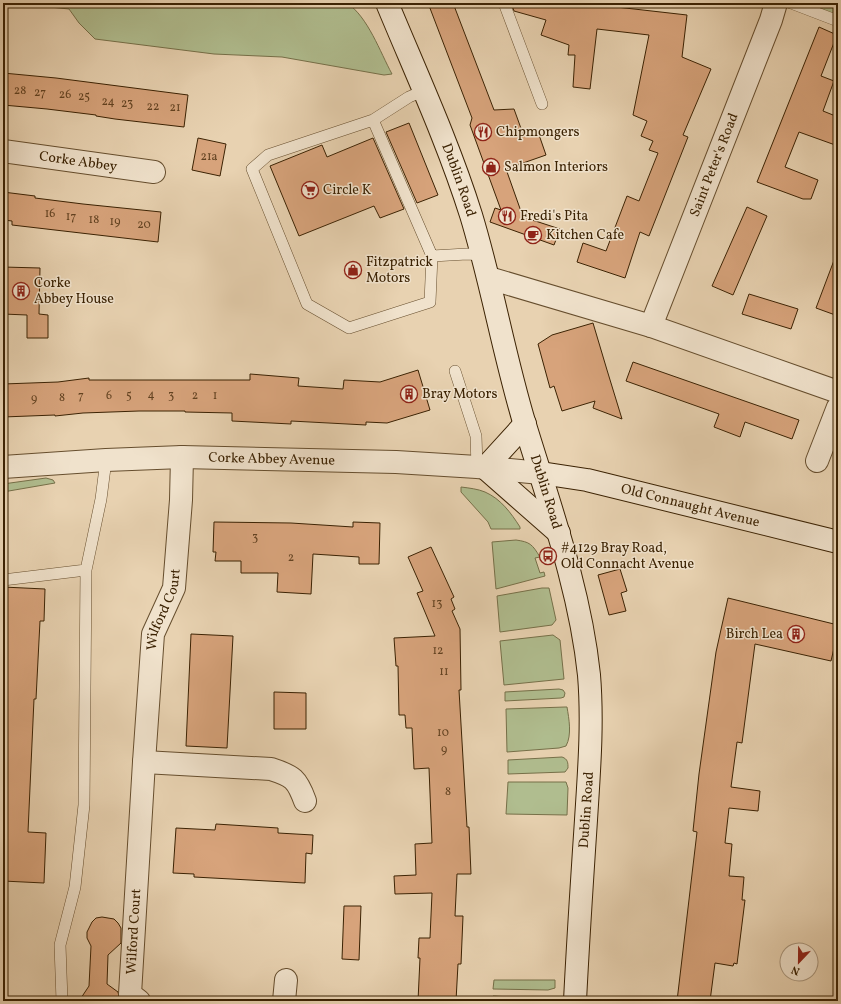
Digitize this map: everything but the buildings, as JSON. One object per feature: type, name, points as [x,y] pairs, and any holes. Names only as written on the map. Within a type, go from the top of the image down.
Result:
[{"type":"street","name":"Dublin Road","points":[[387,3],[459,177],[489,278],[525,424],[559,533],[578,605],[589,677],[591,730],[575,1001]]},
{"type":"street","name":"Saint Peter's Road","points":[[651,326],[769,27],[776,3]]},
{"type":"street","name":"Corke Abbey","points":[[3,151],[154,172]]},
{"type":"street","points":[[489,278],[651,326],[838,392]]},
{"type":"street","points":[[817,461],[838,407]]},
{"type":"street","points":[[525,424],[481,467],[559,533]]},
{"type":"street","name":"Corke Abbey Avenue","points":[[3,467],[106,460],[182,457],[396,462],[481,467],[541,473]]},
{"type":"street","name":"Wilford Court","points":[[139,1001],[130,994],[153,634],[174,588],[181,500],[182,457]]},
{"type":"street","name":"Old Connaught Avenue","points":[[541,473],[587,480],[838,542]]},
{"type":"street","points":[[144,762],[271,770],[288,775],[299,786],[305,801]]},
{"type":"lane","points":[[504,3],[542,104]]},
{"type":"lane","points":[[791,3],[838,21]]},
{"type":"lane","points":[[373,120],[432,256],[430,302],[349,328],[307,304],[252,169],[268,155],[373,120],[409,97],[423,91]]},
{"type":"lane","points":[[432,256],[467,254],[482,255]]},
{"type":"lane","points":[[455,371],[476,436],[481,467]]},
{"type":"lane","points":[[62,1001],[60,945],[75,887],[84,804],[86,570],[101,499],[106,460]]},
{"type":"lane","points":[[3,580],[86,570]]},
{"type":"green space","points":[[12,3],[347,3],[361,17],[367,26],[392,74],[384,75],[282,57],[214,54],[95,39],[79,23],[69,9]]},
{"type":"green space","points":[[801,3],[838,3],[838,18]]},
{"type":"green space","points":[[46,478],[53,480],[55,483],[3,492],[3,484]]},
{"type":"green space","points":[[461,487],[482,491],[496,498],[509,512],[520,529],[491,529],[488,522],[461,492]]},
{"type":"green space","points":[[516,540],[528,543],[535,549],[540,557],[535,558],[540,573],[544,572],[545,576],[496,589],[492,542]]},
{"type":"green space","points":[[549,588],[556,620],[552,625],[500,632],[497,596]]},
{"type":"green space","points":[[553,635],[560,640],[564,679],[504,685],[500,641]]},
{"type":"green space","points":[[563,690],[565,693],[564,697],[505,701],[505,692]]},
{"type":"green space","points":[[567,707],[570,727],[566,746],[559,748],[507,752],[506,709]]},
{"type":"green space","points":[[562,757],[567,760],[568,763],[568,768],[565,772],[508,774],[508,760]]},
{"type":"green space","points":[[508,782],[566,782],[568,788],[567,815],[506,814]]},
{"type":"green space","points":[[494,980],[555,980],[555,988],[548,990],[493,989]]},
{"type":"green space","points":[[493,996],[548,999],[554,1001],[492,1001]]},
{"type":"place","name":"Chipmongers","points":[[483,132]]},
{"type":"place","name":"Salmon Interiors","points":[[491,167]]},
{"type":"place","name":"Circle K","points":[[310,190]]},
{"type":"place","name":"Fredi's Pita","points":[[507,216]]},
{"type":"place","name":"Kitchen Cafe","points":[[533,235]]},
{"type":"place","name":"Fitzpatrick Motors","points":[[353,270]]},
{"type":"place","name":"Corke Abbey House","points":[[21,291]]},
{"type":"place","name":"Bray Motors","points":[[409,394]]},
{"type":"place","name":"#4129 Bray Road, Old Connacht Avenue","points":[[548,556]]},
{"type":"place","name":"Birch Lea","points":[[796,634]]}]
